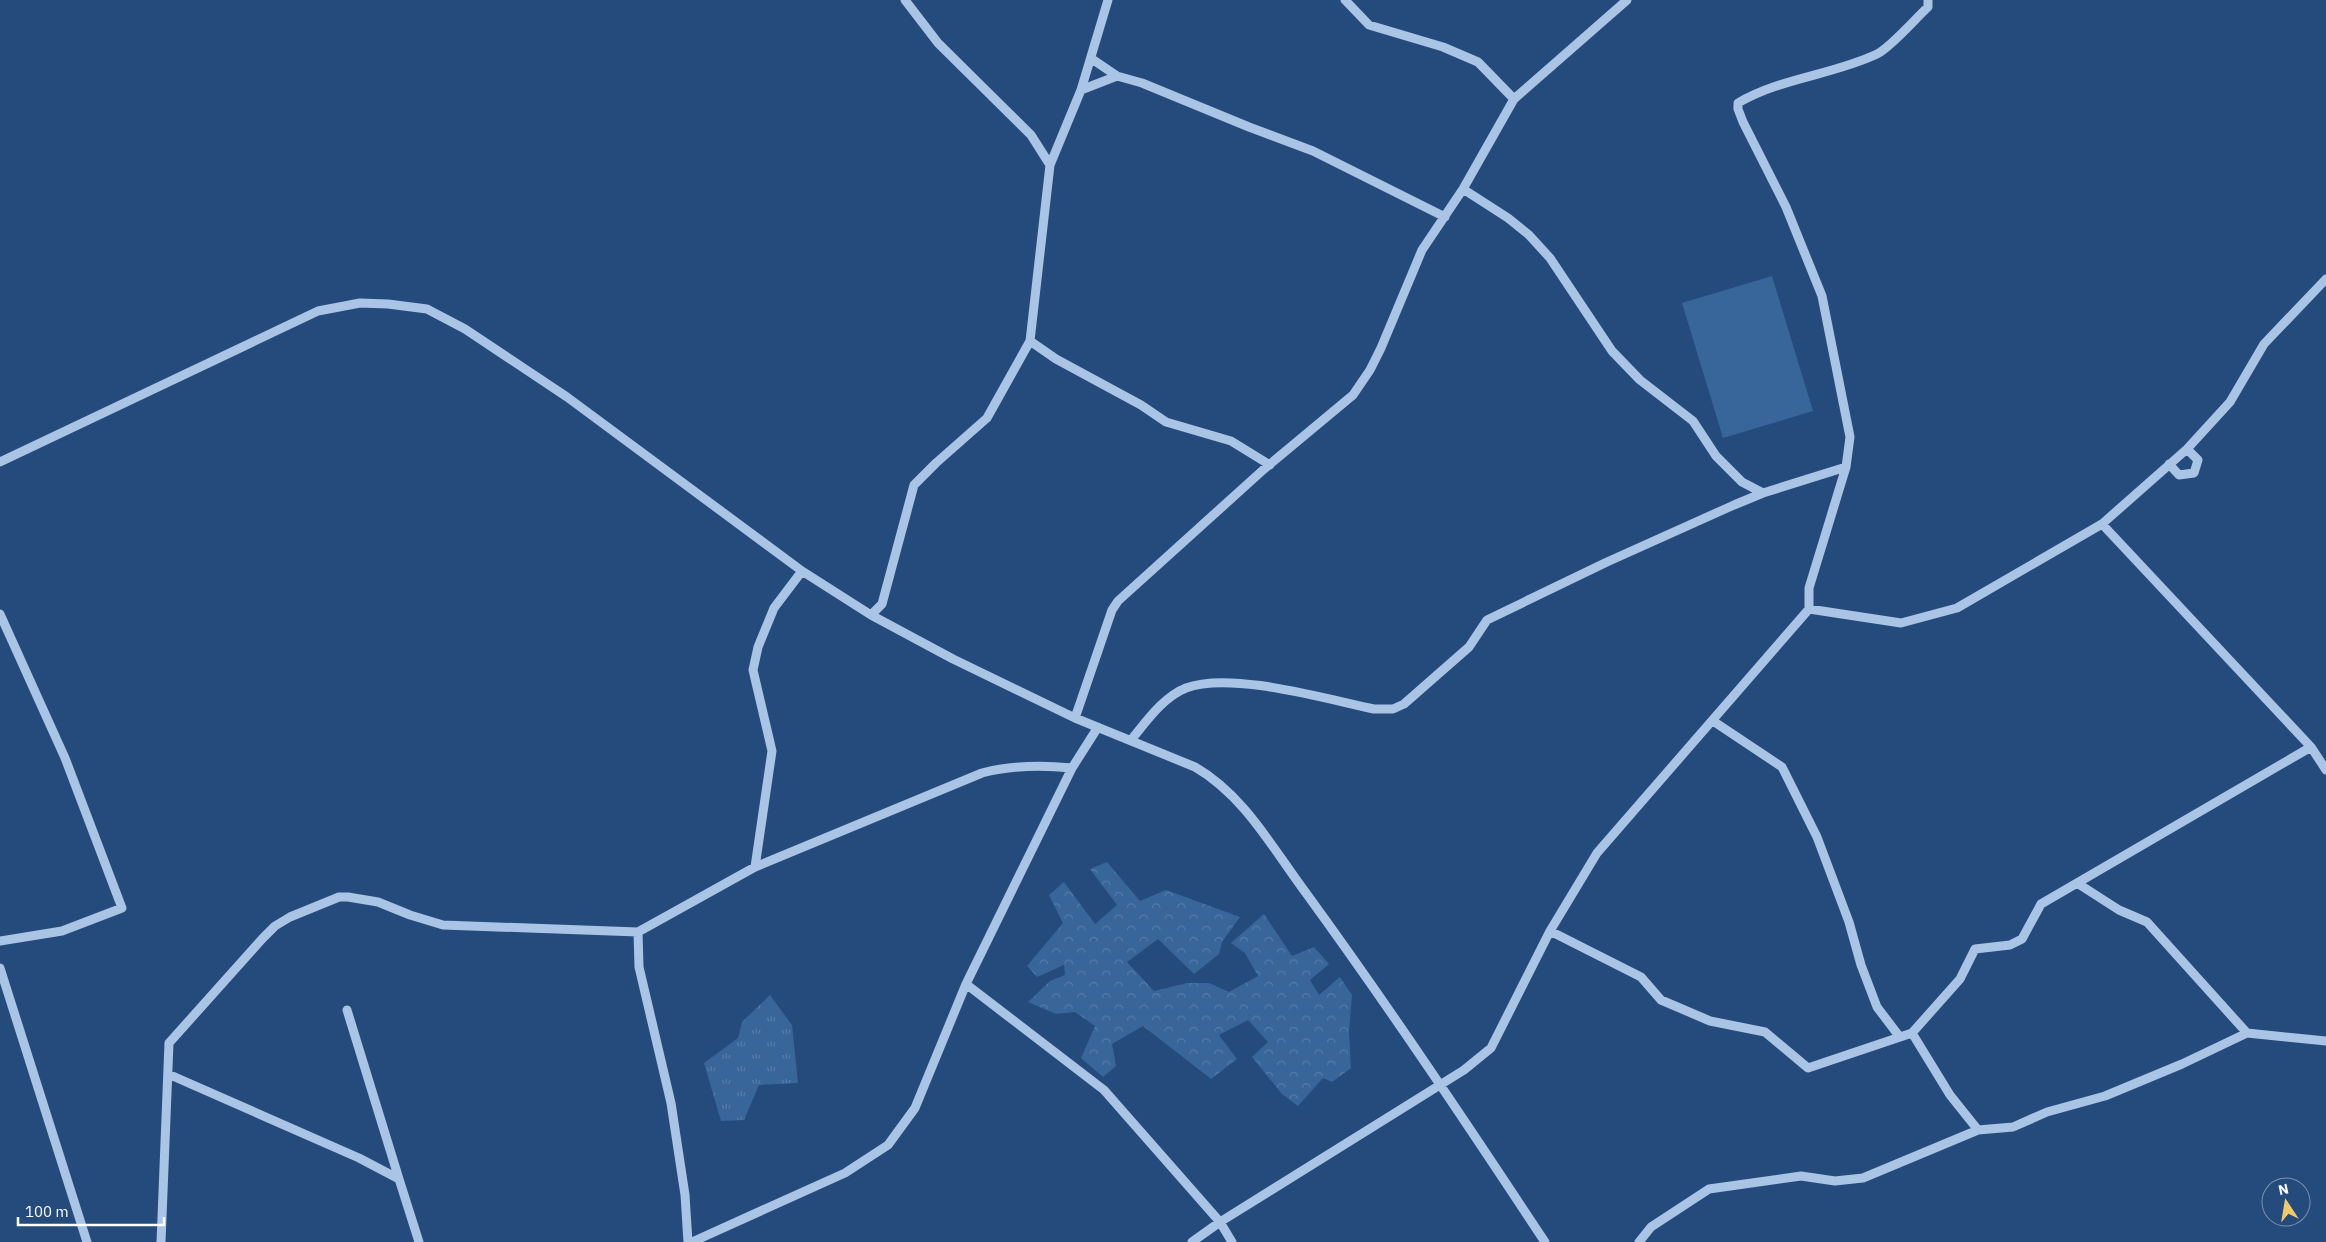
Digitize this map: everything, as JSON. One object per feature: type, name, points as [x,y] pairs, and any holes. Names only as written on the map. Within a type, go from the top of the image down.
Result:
[{"type":"street","points":[[905,0],[938,43],[1031,135],[1050,165]]},
{"type":"street","points":[[870,615],[882,604],[914,484],[987,418],[1030,341],[1050,165],[1092,59],[1108,0]]},
{"type":"street","points":[[1345,0],[1369,25],[1443,47],[1478,62],[1514,98]]},
{"type":"street","points":[[1075,718],[1112,610],[1118,601],[1270,465],[1354,395],[1381,348],[1422,250],[1463,189],[1514,98],[1627,0]]},
{"type":"street","points":[[1192,1242],[1220,1222],[1464,1070],[1491,1048],[1550,931],[1597,853],[1809,609],[1809,588],[1846,467],[1850,437],[1822,296],[1786,207],[1743,122],[1738,109],[1738,103],[1753,94],[1825,73],[1878,53],[1928,7],[1928,0]]},
{"type":"street","points":[[1092,59],[1117,76],[1142,83],[1313,151],[1445,217]]},
{"type":"street","points":[[1081,90],[1117,76]]},
{"type":"street","points":[[1463,189],[1508,218],[1529,235],[1550,258],[1612,351],[1640,380],[1693,421],[1716,456],[1742,482],[1763,493]]},
{"type":"street","points":[[1809,609],[1900,623],[1957,608],[2102,524],[2187,449],[2230,402],[2264,344],[2326,279]]},
{"type":"street","points":[[0,462],[318,311],[360,303],[427,309],[465,329],[567,398],[802,571],[870,615],[953,659],[1075,718],[1131,740],[1212,777],[1236,799],[1335,934],[1440,1084],[1545,1242]]},
{"type":"street","points":[[1030,341],[1056,359],[1141,405],[1166,422],[1231,441],[1270,465]]},
{"type":"street","points":[[2169,464],[2179,475],[2194,472],[2198,460],[2187,449]]},
{"type":"street","points":[[1131,740],[1151,716],[1175,694],[1200,684],[1252,685],[1374,709],[1393,709],[1404,704],[1469,647],[1487,620],[1606,562],[1763,493],[1846,467]]},
{"type":"street","points":[[2102,524],[2311,747],[2326,770]]},
{"type":"street","points":[[755,867],[772,751],[752,670],[758,647],[774,608],[802,571]]},
{"type":"street","points":[[0,614],[65,758],[122,908],[62,931],[0,941]]},
{"type":"street","points":[[1713,721],[1782,767],[1817,837],[1849,922],[1877,1007],[1899,1036]]},
{"type":"street","points":[[638,932],[639,967],[671,1103],[690,1242],[845,1173],[888,1145],[915,1108],[966,984],[1072,768],[1098,727]]},
{"type":"street","points":[[1550,931],[1641,977],[1661,1000],[1710,1021],[1765,1032],[1808,1068],[1912,1033],[1960,979],[1976,949],[2010,945],[2022,939],[2041,904],[2311,747]]},
{"type":"street","points":[[161,1242],[169,1043],[263,938],[275,926],[290,917],[339,897],[348,897],[378,902],[410,915],[443,925],[638,932],[755,867],[982,773],[996,769],[1041,765],[1072,768]]},
{"type":"street","points":[[2077,883],[2119,910],[2148,922],[2247,1033]]},
{"type":"street","points":[[0,968],[87,1242]]},
{"type":"street","points":[[966,984],[1104,1090],[1220,1222],[1232,1242]]},
{"type":"street","points":[[347,1010],[419,1242]]},
{"type":"street","points":[[1912,1033],[1950,1095],[1978,1130]]},
{"type":"street","points":[[1638,1242],[1651,1227],[1709,1189],[1801,1176],[1835,1181],[1863,1178],[1978,1130],[2013,1127],[2048,1112],[2105,1096],[2182,1064],[2247,1033],[2326,1041]]},
{"type":"street","points":[[168,1074],[359,1158],[399,1178]]},
{"type":"green space","points":[[1772,276],[1813,411],[1723,438],[1682,303]]},
{"type":"green space","points":[[1107,862],[1140,901],[1166,890],[1240,917],[1222,942],[1219,954],[1194,974],[1158,939],[1127,962],[1154,991],[1187,983],[1209,983],[1229,992],[1258,976],[1245,953],[1231,943],[1264,914],[1292,956],[1314,947],[1329,964],[1310,980],[1319,995],[1340,977],[1352,995],[1349,1032],[1351,1068],[1332,1082],[1323,1078],[1298,1106],[1282,1094],[1252,1057],[1268,1042],[1248,1020],[1219,1035],[1237,1059],[1211,1079],[1143,1026],[1112,1044],[1116,1066],[1103,1077],[1081,1058],[1095,1026],[1075,1012],[1056,1014],[1028,1002],[1050,981],[1065,975],[1064,965],[1037,977],[1027,966],[1063,923],[1049,895],[1064,882],[1095,924],[1117,905],[1090,869]]},
{"type":"green space","points":[[770,995],[792,1025],[798,1083],[759,1085],[744,1120],[721,1121],[704,1063],[738,1038],[742,1022]]}]
